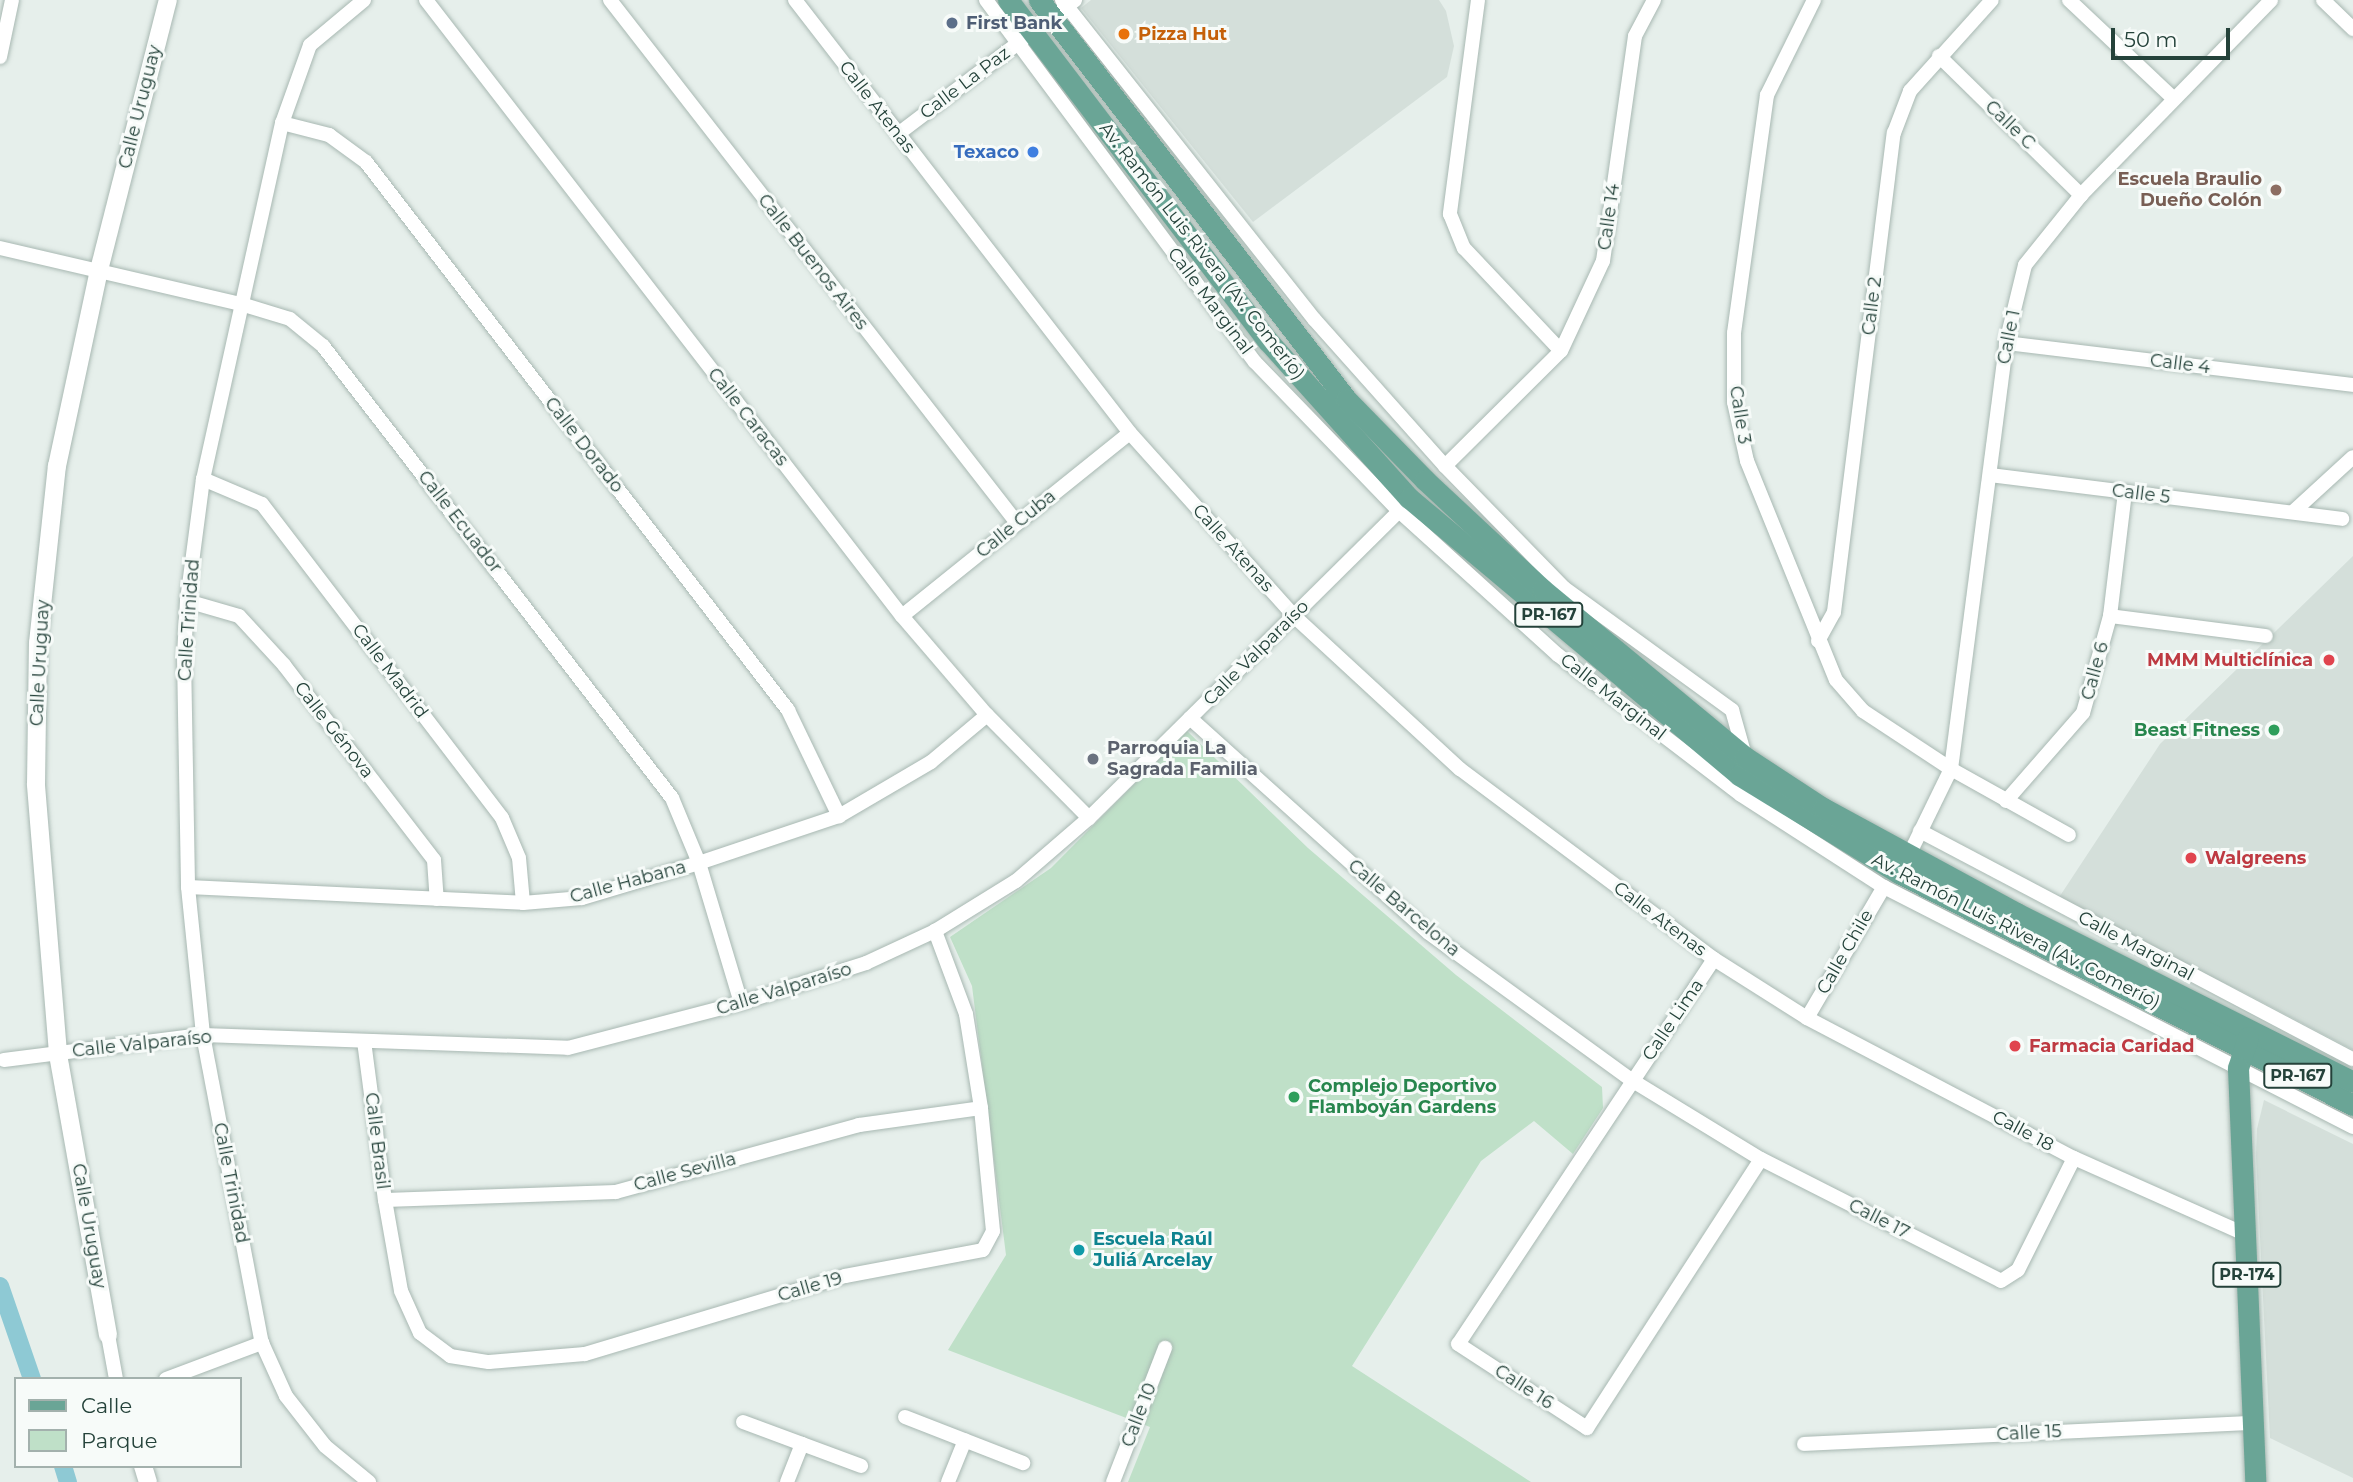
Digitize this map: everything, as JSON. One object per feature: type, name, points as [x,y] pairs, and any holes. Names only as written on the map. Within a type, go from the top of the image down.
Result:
[{"type":"main road","name":"Av. Ramón Luis Rivera (Av. Comerío)","points":[[1009,0],[1026,37],[1268,341],[1409,498],[1739,775],[1899,873],[2353,1105]]},
{"type":"main road","name":"Av. Ramón Luis Rivera (Av. Comerío)","points":[[1039,0],[1064,6],[1346,399],[1425,480],[1542,589],[1745,757],[1823,808],[2016,913],[2244,1048],[2353,1082]]},
{"type":"main road","name":"PR-174","points":[[2244,1048],[2245,1234],[2255,1482]]},
{"type":"street","points":[[0,57],[12,0]]},
{"type":"street","name":"Calle Uruguay","points":[[108,1335],[58,1053],[36,785],[38,643],[57,466],[99,270],[168,0]]},
{"type":"street","name":"Calle Trinidad","points":[[365,0],[310,45],[282,123],[203,479],[187,601],[184,656],[188,887],[203,1035],[262,1343],[286,1396],[325,1447],[369,1482]]},
{"type":"street","name":"Calle Caracas","points":[[426,0],[902,615],[987,715],[1089,818]]},
{"type":"street","name":"Calle Buenos Aires","points":[[610,0],[1017,523]]},
{"type":"street","name":"Calle Atenas","points":[[795,0],[1130,433],[1294,615],[1460,769],[1714,959],[1807,1018]]},
{"type":"street","name":"Calle Marginal","points":[[986,0],[1026,37],[1255,362],[1399,511],[1558,655],[1741,795],[1884,887],[2244,1048],[2353,1127]]},
{"type":"street","points":[[1478,0],[1450,214],[1464,248],[1561,351]]},
{"type":"street","name":"Calle 14","points":[[1445,466],[1561,351],[1603,261],[1635,36],[1654,0]]},
{"type":"street","name":"Calle 3","points":[[1814,0],[1767,95],[1734,333],[1734,402],[1748,461],[1818,641],[1836,680],[1863,711],[1951,769]]},
{"type":"street","name":"Calle 2","points":[[1818,641],[1834,612],[1894,133],[1910,91],[1939,56],[1993,0]]},
{"type":"street","points":[[2069,0],[2174,99]]},
{"type":"street","name":"Calle 1","points":[[1909,855],[1951,769],[2006,343],[2025,265],[2081,195],[2271,0]]},
{"type":"street","points":[[2323,0],[2353,30]]},
{"type":"street","points":[[1064,6],[1314,318],[1445,466],[1564,588],[1732,710],[1745,757]]},
{"type":"street","name":"Calle La Paz","points":[[898,134],[1064,6]]},
{"type":"street","name":"Calle C","points":[[1939,56],[2081,195]]},
{"type":"street","name":"Calle Dorado","points":[[282,123],[329,135],[366,162],[788,710],[839,816]]},
{"type":"street","name":"Calle Ecuador","points":[[0,248],[241,304],[289,319],[323,346],[672,798],[699,863],[741,1003]]},
{"type":"street","name":"Calle 4","points":[[2006,343],[2353,385]]},
{"type":"street","name":"Calle Cuba","points":[[902,615],[1130,433]]},
{"type":"street","points":[[2293,512],[2353,457]]},
{"type":"street","name":"Calle 5","points":[[1990,475],[2342,519]]},
{"type":"street","name":"Calle Madrid","points":[[203,479],[262,504],[502,818],[519,858],[523,903]]},
{"type":"street","name":"Calle 6","points":[[2006,802],[2083,713],[2110,616],[2125,492]]},
{"type":"street","name":"Calle Valparaíso","points":[[4,1060],[203,1035],[568,1048],[741,1003],[866,963],[935,931],[1016,881],[1089,818],[1399,511]]},
{"type":"street","name":"Calle Génova","points":[[187,601],[239,616],[284,665],[434,860],[438,899]]},
{"type":"street","points":[[2110,616],[2266,636]]},
{"type":"street","name":"Calle Habana","points":[[188,887],[523,903],[582,898],[699,863],[839,816],[931,762],[987,715]]},
{"type":"street","name":"Calle Barcelona","points":[[1190,718],[1429,933],[1633,1081]]},
{"type":"street","points":[[1951,769],[2069,835]]},
{"type":"street","name":"Calle Marginal","points":[[1920,831],[2353,1059]]},
{"type":"street","name":"Calle Chile","points":[[1807,1018],[1884,887]]},
{"type":"street","name":"Calle 19","points":[[392,1241],[401,1292],[420,1333],[450,1356],[489,1362],[585,1353],[845,1276],[983,1250],[993,1231],[981,1108],[966,1014],[935,931]]},
{"type":"street","name":"Calle Lima","points":[[1633,1081],[1714,959]]},
{"type":"street","name":"Calle 18","points":[[1807,1018],[2074,1158],[2245,1234]]},
{"type":"street","name":"Calle Brasil","points":[[364,1041],[392,1241]]},
{"type":"street","name":"Calle 16","points":[[1633,1081],[1458,1344],[1587,1428],[1761,1159]]},
{"type":"street","name":"Calle 17","points":[[1633,1081],[1761,1159],[2001,1281],[2018,1270],[2074,1158]]},
{"type":"street","name":"Calle Sevilla","points":[[385,1200],[616,1192],[859,1125],[981,1108]]},
{"type":"street","points":[[108,1335],[116,1377]]},
{"type":"street","points":[[171,1377],[262,1343]]},
{"type":"street","name":"Calle 10","points":[[1113,1482],[1165,1348]]},
{"type":"street","points":[[905,1417],[1023,1463]]},
{"type":"street","points":[[743,1422],[861,1466]]},
{"type":"street","name":"Calle 15","points":[[1804,1444],[2253,1423]]},
{"type":"street","points":[[948,1482],[965,1440]]},
{"type":"street","points":[[787,1482],[802,1444]]},
{"type":"shaded area","points":[[1091,0],[1439,0],[1446,11],[1454,46],[1447,77],[1253,222],[1081,8]]},
{"type":"shaded area","points":[[2353,556],[2353,1050],[2245,993],[2056,902],[2160,744]]},
{"type":"shaded area","points":[[2264,1100],[2353,1144],[2353,1478],[2270,1438],[2256,1156],[2257,1129]]},
{"type":"green space","name":"Complejo Deportivo Flamboyán Gardens","points":[[1187,731],[1308,848],[1456,975],[1602,1087],[1603,1108],[1573,1154],[1534,1121],[1481,1161],[1352,1366],[1531,1482],[1128,1482],[1150,1427],[948,1350],[1006,1255],[972,986],[950,937],[1051,868]]},
{"type":"waterway","points":[[0,1286],[31,1377]]},
{"type":"waterway","points":[[64,1468],[68,1482]]},
{"type":"place","name":"First Bank","points":[[952,23]]},
{"type":"place","name":"Pizza Hut","points":[[1124,34]]},
{"type":"place","name":"Texaco","points":[[1033,152]]},
{"type":"place","name":"Escuela Braulio Dueño Colón","points":[[2276,190]]},
{"type":"place","name":"MMM Multiclínica","points":[[2329,660]]},
{"type":"place","name":"Beast Fitness","points":[[2274,730]]},
{"type":"place","name":"Parroquia La Sagrada Familia","points":[[1093,759]]},
{"type":"place","name":"Walgreens","points":[[2191,858]]},
{"type":"place","name":"Farmacia Caridad","points":[[2015,1046]]},
{"type":"place","name":"Complejo Deportivo Flamboyán Gardens","points":[[1294,1097]]},
{"type":"place","name":"Escuela Raúl Juliá Arcelay","points":[[1079,1250]]}]
